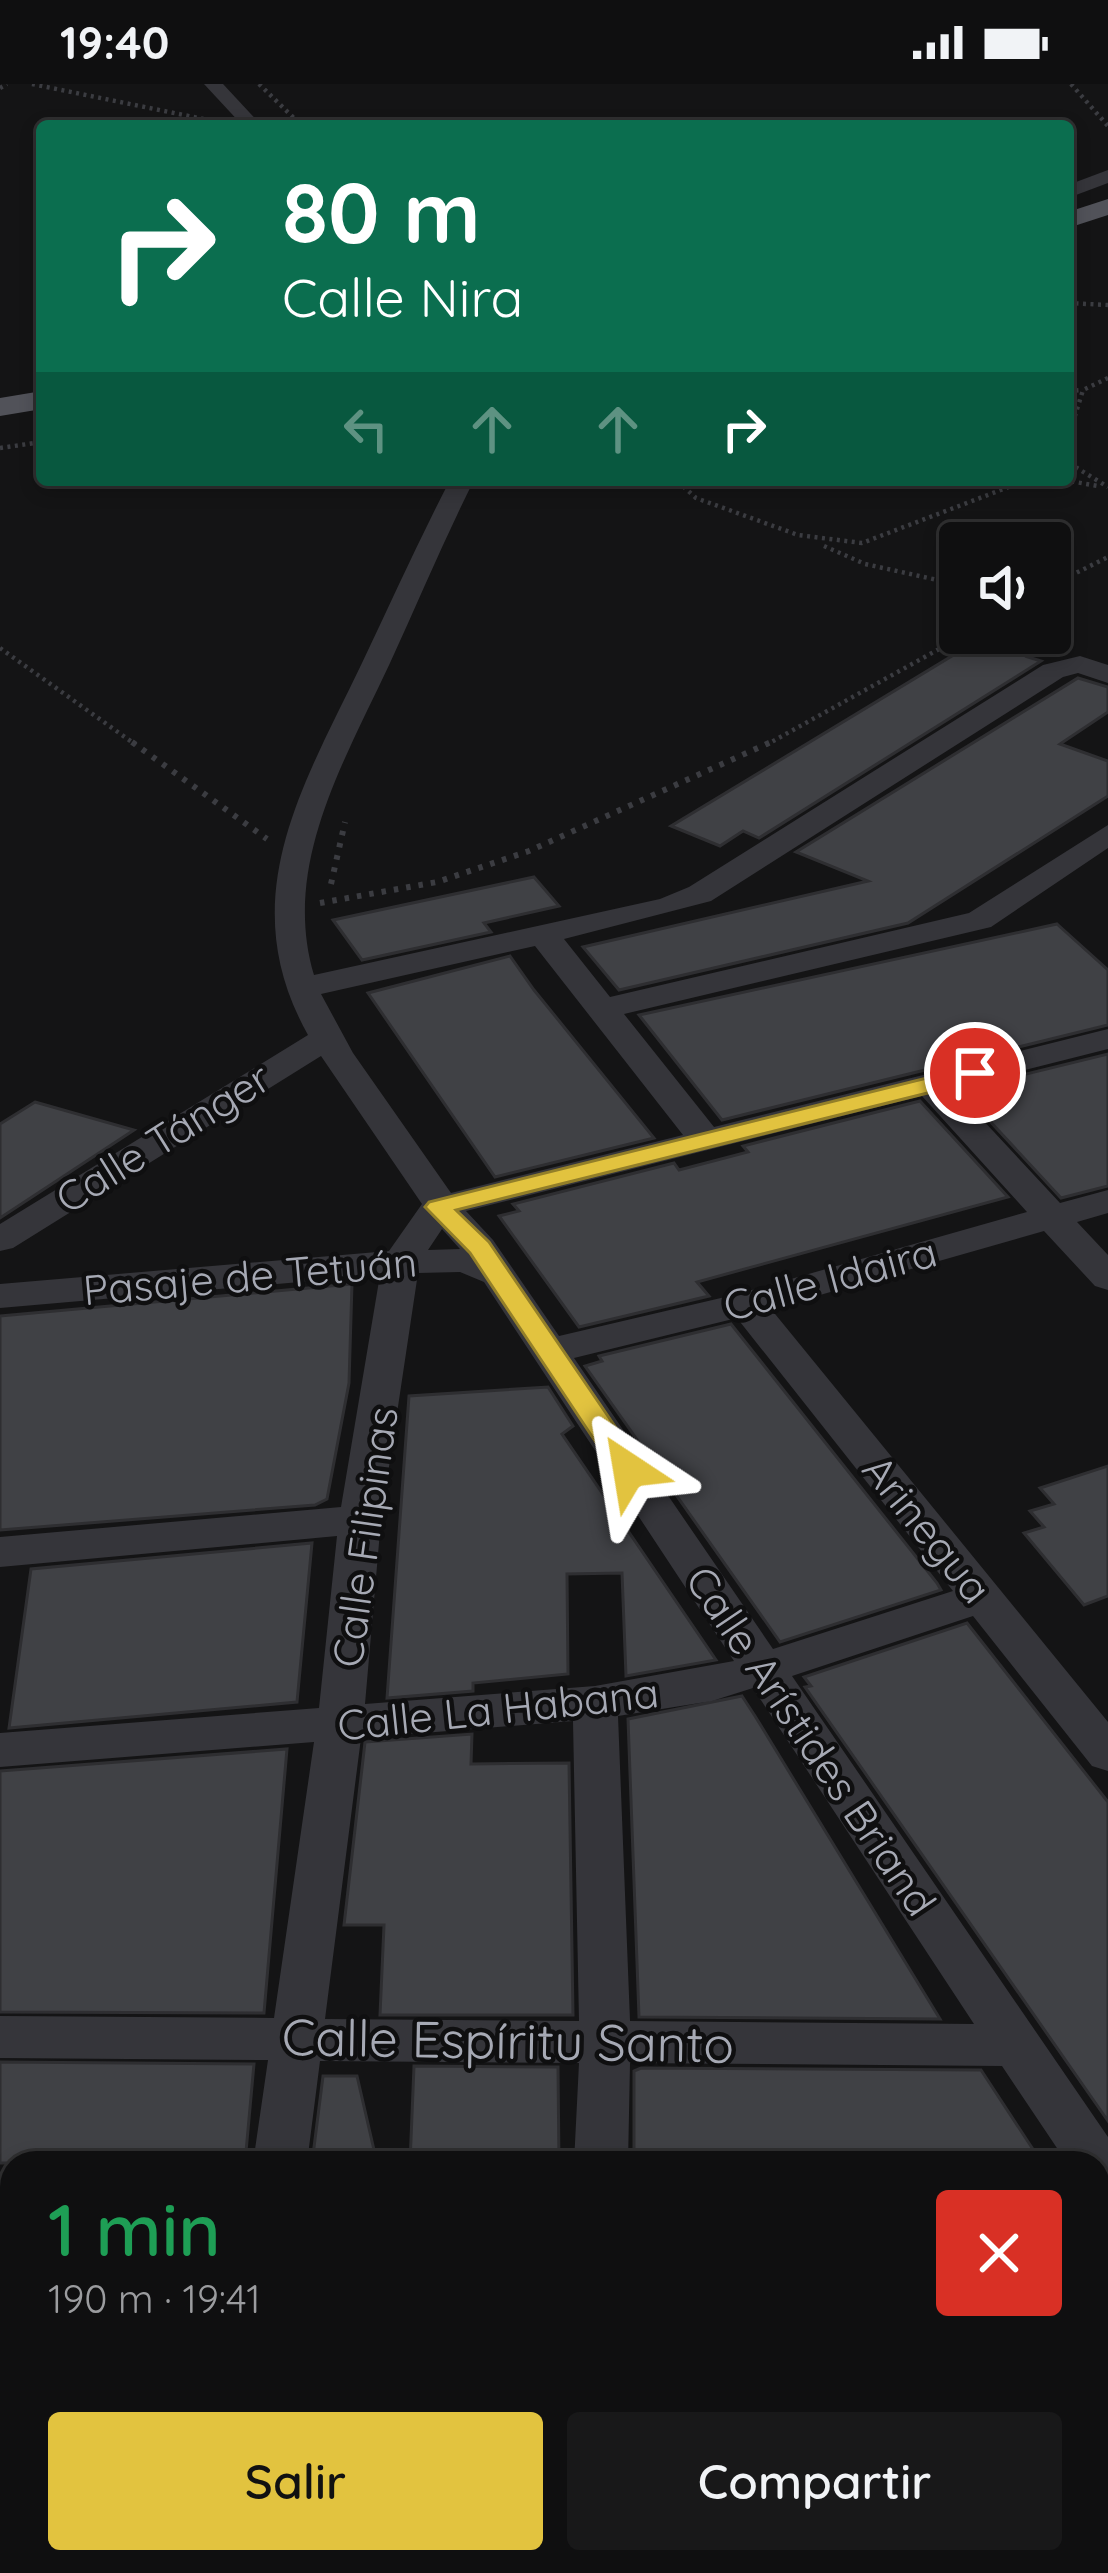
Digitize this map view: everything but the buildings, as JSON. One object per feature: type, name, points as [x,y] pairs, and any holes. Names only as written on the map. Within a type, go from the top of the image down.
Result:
[{"type":"main road","points":[[1074,219],[1108,206]]},
{"type":"main road","points":[[0,407],[36,401]]},
{"type":"main road","points":[[0,421],[36,416]]},
{"type":"street","points":[[213,84],[247,120]]},
{"type":"street","points":[[1074,190],[1108,176]]},
{"type":"street","name":"Calle Arístides Briand","points":[[459,486],[318,789],[296,860],[290,904],[290,948],[302,988],[327,1038],[438,1207],[498,1274],[1088,2151]]},
{"type":"street","points":[[302,988],[670,906],[700,894],[1053,670],[1094,669]]},
{"type":"street","points":[[603,1009],[980,920],[1108,834]]},
{"type":"street","points":[[543,934],[707,1142]]},
{"type":"street","name":"Calle Tánger","points":[[0,1240],[327,1038]]},
{"type":"street","points":[[438,1207],[1108,1039]]},
{"type":"street","points":[[931,1085],[1108,1278]]},
{"type":"street","name":"Calle Idaira","points":[[551,1352],[746,1304],[1108,1201]]},
{"type":"street","name":"Calle Filipinas","points":[[282,2151],[339,1726],[360,1520],[401,1262],[438,1207]]},
{"type":"street","name":"Pasaje de Tetuán","points":[[0,1296],[401,1262],[465,1260],[498,1274]]},
{"type":"street","name":"Arinegua","points":[[746,1304],[1108,1754]]},
{"type":"street","points":[[0,1552],[360,1520]]},
{"type":"street","name":"Calle La Habana","points":[[0,1750],[596,1703],[712,1684],[982,1597]]},
{"type":"street","points":[[596,1703],[604,2043],[601,2151]]},
{"type":"street","name":"Calle Espíritu Santo","points":[[0,2037],[1016,2044]]},
{"type":"path","points":[[0,88],[8,84]]},
{"type":"path","points":[[32,84],[210,120]]},
{"type":"path","points":[[259,84],[296,120]]},
{"type":"path","points":[[1071,84],[1108,126]]},
{"type":"path","points":[[1074,304],[1108,305]]},
{"type":"path","points":[[1079,304],[1108,314]]},
{"type":"path","points":[[1074,391],[1108,378]]},
{"type":"path","points":[[1074,419],[1083,390]]},
{"type":"path","points":[[0,448],[36,443]]},
{"type":"path","points":[[1074,462],[1108,487]]},
{"type":"path","points":[[1074,482],[1108,487]]},
{"type":"path","points":[[689,486],[687,493],[865,564],[939,580]]},
{"type":"path","points":[[838,552],[1011,486]]},
{"type":"path","points":[[817,543],[862,543]]},
{"type":"path","points":[[1071,576],[1108,557]]},
{"type":"path","points":[[0,648],[296,860]]},
{"type":"path","points":[[290,904],[436,882],[530,851],[761,748],[939,649]]},
{"type":"path","points":[[343,979],[327,946],[326,902],[349,809]]},
{"type":"route","points":[[629,1470],[480,1248],[438,1207],[975,1073]]}]
